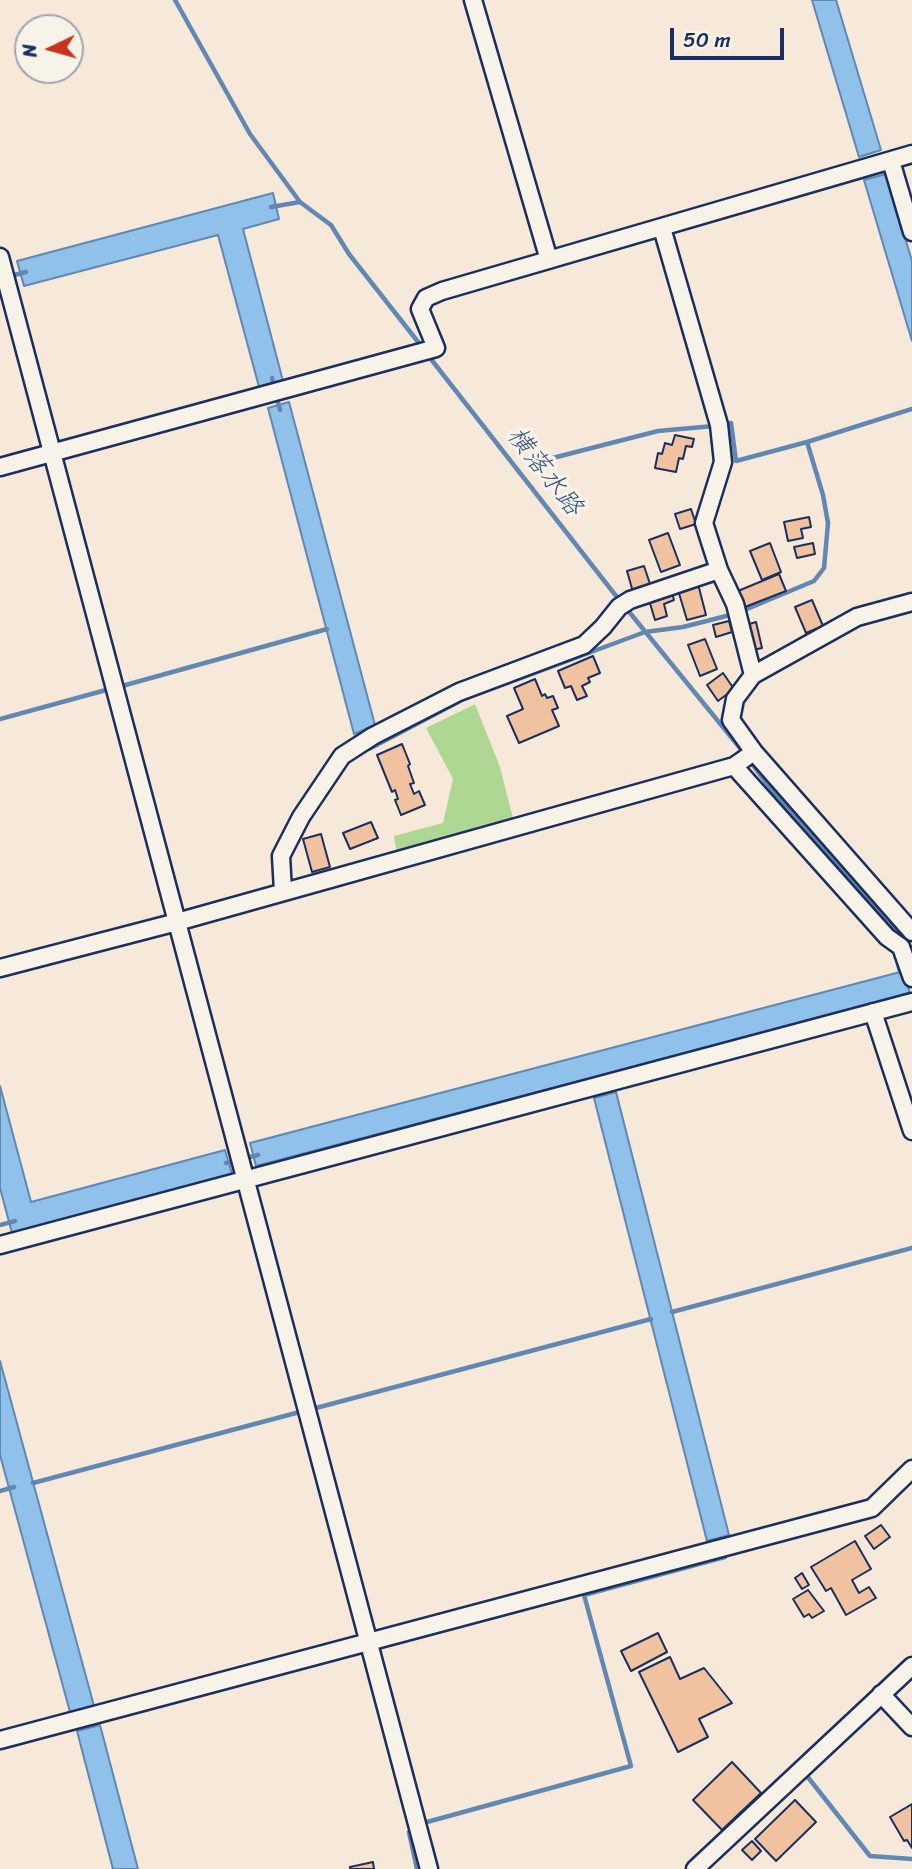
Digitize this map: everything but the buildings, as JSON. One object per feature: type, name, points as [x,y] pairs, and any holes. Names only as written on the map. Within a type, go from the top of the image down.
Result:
[{"type":"street","points":[[473,0],[549,260]]},
{"type":"street","points":[[0,467],[436,348],[420,309],[426,298],[442,291],[912,155]]},
{"type":"street","points":[[878,164],[912,232]]},
{"type":"street","points":[[662,228],[719,425],[723,462],[704,523],[719,570],[735,604],[753,675]]},
{"type":"street","points":[[4,270],[429,1869]]},
{"type":"street","points":[[283,891],[281,856],[301,817],[342,756],[366,740],[458,692],[584,645],[624,603],[719,570]]},
{"type":"street","points":[[887,937],[909,929],[754,752],[731,720],[735,699],[753,675],[858,617],[912,602]]},
{"type":"street","points":[[0,968],[177,922],[734,766],[754,752]]},
{"type":"street","points":[[734,766],[887,937],[901,947],[912,978]]},
{"type":"street","points":[[0,1245],[912,1002]]},
{"type":"street","points":[[873,1012],[912,1131]]},
{"type":"street","points":[[0,1740],[872,1508],[912,1469]]},
{"type":"street","points":[[695,1869],[912,1666]]},
{"type":"street","points":[[881,1694],[912,1727]]},
{"type":"green space","points":[[475,704],[500,767],[514,822],[397,854],[394,836],[443,823],[453,779],[426,728]]},
{"type":"water","points":[[812,0],[836,0],[881,150],[859,157]]},
{"type":"water","points":[[886,174],[912,261],[912,341],[864,180]]},
{"type":"water","points":[[273,193],[279,219],[243,229],[283,381],[259,387],[218,235],[24,286],[17,261]]},
{"type":"water","points":[[289,402],[375,725],[354,734],[268,408]]},
{"type":"water","points":[[904,971],[910,994],[256,1166],[250,1143]]},
{"type":"water","points":[[0,1086],[31,1202],[225,1150],[232,1174],[12,1233],[0,1188]]},
{"type":"water","points":[[616,1092],[729,1535],[707,1541],[594,1098]]},
{"type":"water","points":[[0,1361],[94,1706],[70,1712],[0,1455]]},
{"type":"water","points":[[100,1725],[138,1869],[113,1869],[77,1731]]},
{"type":"waterway","name":"横落水路","points":[[175,0],[250,134],[300,202],[331,225],[349,254],[422,347]]},
{"type":"waterway","points":[[271,207],[300,202]]},
{"type":"waterway","points":[[7,277],[26,272]]},
{"type":"waterway","name":"横落水路","points":[[427,354],[620,601]]},
{"type":"waterway","points":[[272,378],[280,410]]},
{"type":"waterway","points":[[742,611],[814,581],[824,568],[828,523],[823,495],[807,442],[912,409]]},
{"type":"waterway","points":[[723,425],[731,423],[736,461],[807,442]]},
{"type":"waterway","points":[[541,461],[658,431],[714,426]]},
{"type":"waterway","name":"横落水路","points":[[626,608],[744,753]]},
{"type":"waterway","points":[[367,744],[369,749],[462,700],[645,632],[683,627],[734,614]]},
{"type":"waterway","points":[[122,686],[327,629]]},
{"type":"waterway","points":[[0,719],[106,690]]},
{"type":"waterway","name":"横落水路","points":[[749,760],[777,797],[912,949]]},
{"type":"waterway","points":[[896,956],[900,972]]},
{"type":"waterway","points":[[226,1163],[258,1155]]},
{"type":"waterway","points":[[0,1225],[15,1221]]},
{"type":"waterway","points":[[672,1312],[912,1248]]},
{"type":"waterway","points":[[316,1408],[651,1319]]},
{"type":"waterway","points":[[33,1483],[296,1413]]},
{"type":"waterway","points":[[0,1491],[14,1487]]},
{"type":"waterway","points":[[427,1822],[631,1766],[584,1595],[725,1557]]},
{"type":"waterway","points":[[807,1776],[870,1856],[912,1859]]},
{"type":"waterway","points":[[409,1832],[417,1869]]}]
